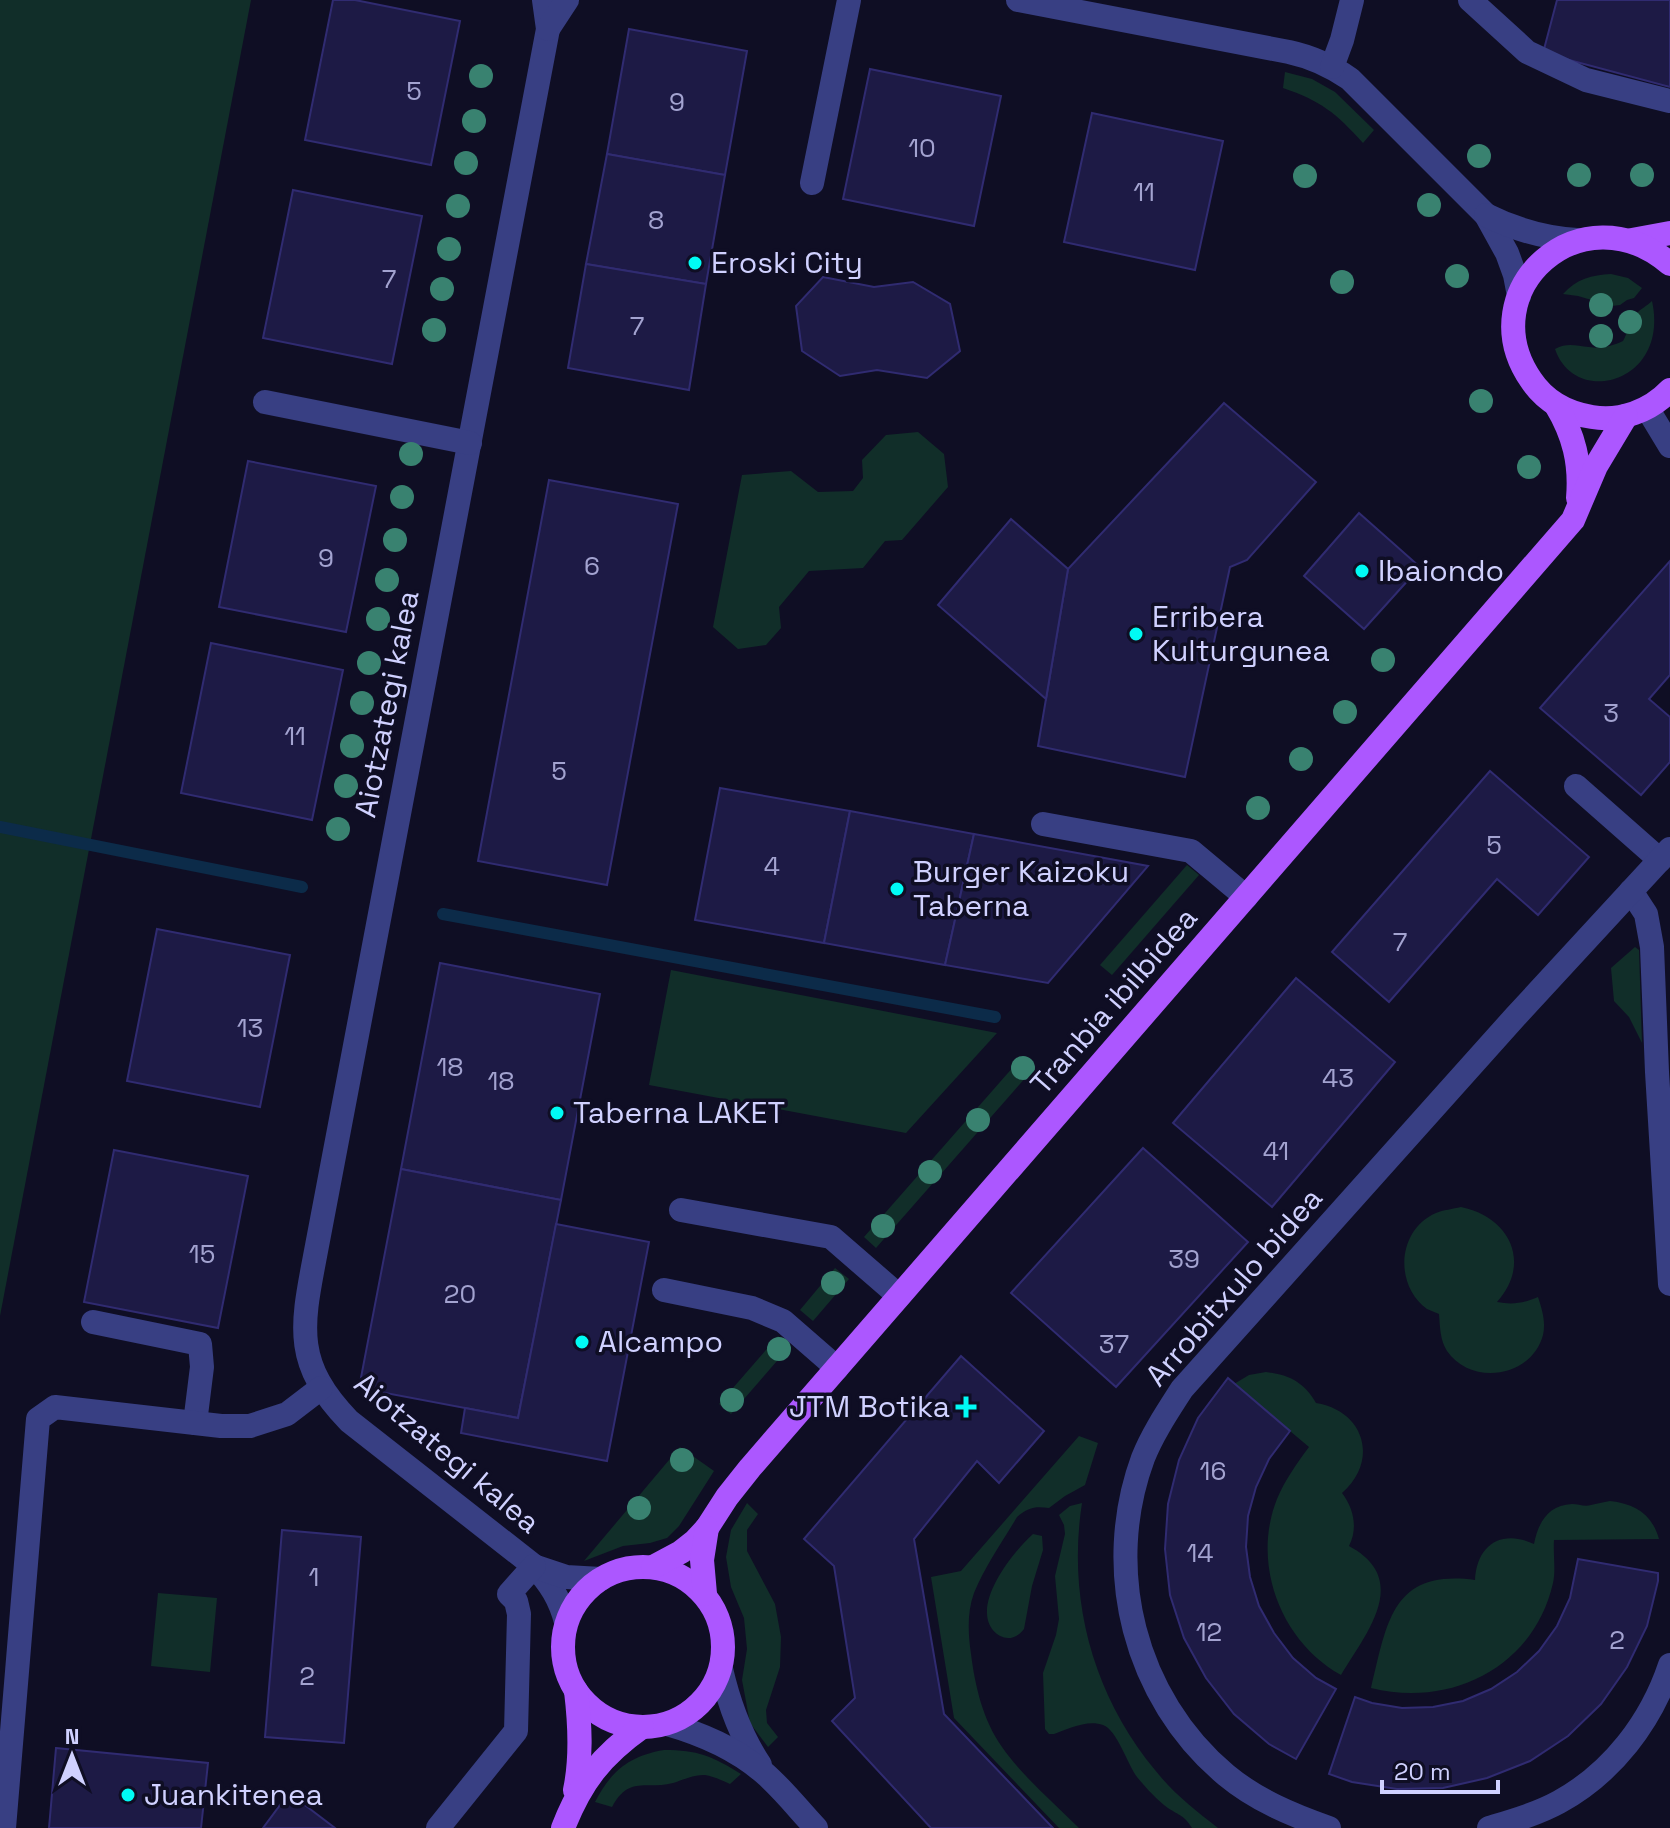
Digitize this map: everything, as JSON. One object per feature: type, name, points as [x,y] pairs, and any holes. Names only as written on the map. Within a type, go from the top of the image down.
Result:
[{"type":"main road","points":[[1632,240],[1670,233]]},
{"type":"main road","points":[[1670,264],[1652,249],[1632,240],[1613,237],[1577,240],[1541,262],[1528,278],[1519,296],[1514,321],[1515,345],[1523,369],[1537,389],[1556,405],[1578,415],[1602,419],[1636,412],[1670,390]]},
{"type":"main road","points":[[1556,405],[1574,441],[1578,461],[1578,501],[1573,520]]},
{"type":"main road","name":"Tranbia ibilbidea","points":[[653,1567],[681,1552],[707,1528],[742,1478],[1573,520],[1596,466],[1636,412]]},
{"type":"main road","name":"Tranbia ibilbidea","points":[[705,1594],[702,1560],[707,1528]]},
{"type":"main road","name":"Tranbia ibilbidea","points":[[566,1622],[577,1601],[592,1584],[611,1573],[631,1567],[653,1567],[672,1572],[690,1581],[705,1594],[719,1617],[724,1643],[721,1669]]},
{"type":"main road","points":[[566,1622],[563,1646],[566,1669],[576,1691],[604,1717],[622,1725],[642,1727],[667,1724],[691,1713],[709,1694],[721,1669]]},
{"type":"main road","points":[[563,1828],[579,1774],[581,1746],[576,1691]]},
{"type":"main road","points":[[573,1801],[603,1758],[642,1727]]},
{"type":"street","name":"Aiotzategi kalea","points":[[544,0],[548,29],[304,1326],[312,1369],[321,1388],[349,1421],[534,1566],[554,1590],[566,1622]]},
{"type":"street","name":"Aiotzategi kalea","points":[[548,29],[567,0]]},
{"type":"street","points":[[812,183],[849,0]]},
{"type":"street","points":[[1018,0],[1289,52],[1311,57],[1332,67],[1350,79],[1486,215],[1507,253],[1519,296]]},
{"type":"street","points":[[1332,67],[1352,0]]},
{"type":"street","points":[[1470,0],[1527,52],[1586,80],[1670,101]]},
{"type":"street","points":[[1486,215],[1530,233],[1577,240]]},
{"type":"street","points":[[265,402],[470,443]]},
{"type":"street","points":[[1636,412],[1670,446]]},
{"type":"street","points":[[1576,786],[1665,854]]},
{"type":"street","points":[[1043,824],[1191,851],[1246,897]]},
{"type":"street","name":"Arrobitxulo bidea","points":[[1329,1828],[1290,1822],[1226,1775],[1198,1748],[1154,1684],[1129,1610],[1125,1571],[1126,1532],[1132,1494],[1144,1456],[1161,1421],[1182,1389],[1665,854]]},
{"type":"street","points":[[1631,891],[1646,914],[1652,947],[1657,1087],[1670,1284]]},
{"type":"street","points":[[681,1210],[831,1237],[899,1296]]},
{"type":"street","points":[[664,1290],[752,1308],[783,1321],[837,1368]]},
{"type":"street","points":[[93,1322],[200,1344],[202,1367],[195,1423]]},
{"type":"street","name":"Aiotzategi kalea","points":[[4,1828],[38,1419],[55,1407],[221,1426],[250,1426],[287,1414],[321,1388]]},
{"type":"street","name":"Aiotzategi kalea","points":[[534,1566],[566,1577],[601,1579]]},
{"type":"street","points":[[438,1828],[516,1731],[519,1614],[516,1601],[509,1594],[534,1566]]},
{"type":"street","points":[[1489,1828],[1559,1802],[1593,1779],[1624,1750],[1647,1715],[1670,1665]]},
{"type":"street","points":[[721,1669],[737,1724],[765,1774]]},
{"type":"street","points":[[667,1724],[693,1731],[743,1756],[765,1774],[816,1828]]},
{"type":"green space","points":[[0,0],[251,0],[0,1316]]},
{"type":"green space","points":[[1285,72],[1312,79],[1335,92],[1374,130],[1363,143],[1327,109],[1283,88]]},
{"type":"green space","points":[[1611,274],[1628,278],[1642,288],[1634,298],[1612,306],[1563,294],[1585,279]]},
{"type":"green space","points":[[1652,301],[1654,329],[1647,351],[1634,368],[1618,378],[1599,381],[1581,378],[1566,367],[1555,349],[1568,345],[1603,347],[1623,341],[1633,318]]},
{"type":"green space","points":[[918,432],[944,454],[948,487],[902,540],[885,541],[863,568],[809,571],[779,607],[781,628],[766,645],[738,649],[713,627],[742,475],[791,471],[818,492],[853,491],[863,478],[862,460],[886,435]]},
{"type":"green space","points":[[1187,865],[1199,875],[1112,975],[1100,965]]},
{"type":"green space","points":[[1635,947],[1639,950],[1642,1043],[1629,1017],[1614,1001],[1611,968]]},
{"type":"green space","points":[[671,970],[997,1033],[906,1133],[649,1085]]},
{"type":"green space","points":[[1022,1057],[1034,1068],[876,1248],[864,1237]]},
{"type":"green space","points":[[1461,1207],[1478,1212],[1492,1221],[1503,1231],[1510,1244],[1514,1257],[1513,1272],[1508,1287],[1497,1302],[1518,1303],[1538,1297],[1542,1311],[1544,1330],[1537,1349],[1527,1360],[1500,1372],[1471,1370],[1447,1351],[1439,1314],[1416,1299],[1405,1273],[1407,1245],[1423,1221],[1436,1213]]},
{"type":"green space","points":[[835,1268],[849,1279],[813,1321],[800,1310]]},
{"type":"green space","points":[[778,1336],[790,1346],[731,1414],[719,1404]]},
{"type":"green space","points":[[1266,1372],[1295,1381],[1316,1403],[1346,1416],[1361,1439],[1363,1453],[1360,1467],[1354,1480],[1342,1493],[1353,1519],[1349,1546],[1368,1560],[1378,1575],[1381,1591],[1371,1625],[1341,1675],[1320,1661],[1302,1643],[1277,1599],[1270,1575],[1270,1524],[1277,1499],[1309,1447],[1234,1384],[1249,1375]]},
{"type":"green space","points":[[1079,1436],[1098,1443],[1085,1485],[1049,1508],[1032,1508],[1017,1517],[978,1583],[969,1623],[975,1678],[990,1726],[1019,1769],[1079,1828],[1059,1828],[954,1718],[931,1577],[961,1571]]},
{"type":"green space","points":[[680,1447],[714,1471],[679,1526],[667,1538],[623,1546],[584,1561]]},
{"type":"green space","points":[[1610,1501],[1641,1512],[1652,1523],[1659,1539],[1554,1540],[1554,1578],[1543,1612],[1528,1638],[1508,1658],[1485,1674],[1459,1686],[1431,1692],[1401,1693],[1371,1688],[1389,1623],[1409,1592],[1426,1583],[1447,1579],[1475,1580],[1481,1557],[1493,1543],[1512,1538],[1534,1544],[1541,1522],[1556,1508]]},
{"type":"green space","points":[[747,1503],[758,1514],[747,1530],[747,1551],[775,1604],[781,1637],[780,1667],[766,1710],[767,1723],[778,1737],[768,1747],[750,1723],[742,1680],[747,1649],[744,1618],[731,1587],[726,1557],[731,1530]]},
{"type":"green space","points":[[1082,1503],[1078,1575],[1082,1610],[1101,1678],[1133,1741],[1155,1770],[1177,1794],[1218,1828],[1192,1828],[1184,1818],[1160,1801],[1137,1777],[1117,1740],[1103,1725],[1084,1724],[1054,1734],[1049,1734],[1045,1729],[1043,1673],[1059,1619],[1055,1576],[1065,1534],[1059,1515],[1070,1506]]},
{"type":"green space","points":[[1033,1534],[1042,1536],[1043,1550],[1024,1629],[1018,1635],[1006,1638],[991,1627],[988,1603],[1003,1570]]},
{"type":"green space","points":[[158,1593],[217,1598],[210,1672],[151,1666]]},
{"type":"green space","points":[[664,1750],[704,1755],[741,1774],[730,1784],[701,1775],[663,1785],[632,1787],[618,1797],[612,1807],[595,1802],[622,1767],[641,1756]]},
{"type":"building","points":[[333,0],[355,0],[460,21],[431,165],[305,140]]},
{"type":"building","points":[[1557,0],[1670,0],[1670,87],[1543,53]]},
{"type":"building","points":[[629,29],[747,51],[725,175],[607,154]]},
{"type":"building","points":[[870,69],[1001,96],[974,226],[843,199]]},
{"type":"building","points":[[1092,113],[1223,141],[1195,270],[1064,242]]},
{"type":"building","points":[[607,154],[725,175],[706,284],[586,264]]},
{"type":"building","points":[[293,190],[422,216],[392,364],[263,338]]},
{"type":"building","points":[[586,264],[706,284],[689,390],[568,368]]},
{"type":"building","points":[[823,277],[874,287],[913,282],[950,304],[960,351],[927,378],[877,370],[840,376],[802,351],[796,306]]},
{"type":"building","name":"Erribera Kulturgunea","points":[[1224,403],[1316,482],[1247,560],[1230,567],[1185,777],[1038,746],[1068,569]]},
{"type":"building","points":[[248,461],[376,486],[346,632],[219,607]]},
{"type":"building","points":[[549,480],[678,504],[607,885],[478,861]]},
{"type":"building","name":"Ibaiondo","points":[[1359,513],[1420,567],[1364,629],[1304,576]]},
{"type":"building","points":[[1011,519],[1068,569],[1046,699],[938,605]]},
{"type":"building","points":[[1670,561],[1670,675],[1649,699],[1670,717],[1670,762],[1641,795],[1540,708]]},
{"type":"building","points":[[211,643],[343,670],[312,820],[181,793]]},
{"type":"building","points":[[1490,771],[1589,857],[1538,915],[1497,879],[1389,1002],[1332,952]]},
{"type":"building","points":[[720,788],[850,811],[824,943],[695,920]]},
{"type":"building","points":[[850,811],[974,834],[945,965],[824,943]]},
{"type":"building","points":[[974,834],[1148,866],[1048,983],[945,965]]},
{"type":"building","points":[[157,929],[290,955],[260,1107],[127,1081]]},
{"type":"building","points":[[440,963],[600,994],[561,1200],[401,1169]]},
{"type":"building","points":[[1296,978],[1395,1062],[1272,1207],[1173,1123]]},
{"type":"building","points":[[1143,1148],[1248,1242],[1116,1387],[1011,1293]]},
{"type":"building","points":[[114,1150],[248,1176],[218,1328],[84,1302]]},
{"type":"building","points":[[401,1169],[561,1200],[518,1418],[359,1388]]},
{"type":"building","name":"Alcampo","points":[[556,1224],[649,1242],[607,1461],[461,1433],[465,1408],[518,1418]]},
{"type":"building","points":[[961,1356],[1044,1431],[999,1483],[977,1461],[914,1539],[944,1714],[1053,1828],[931,1828],[832,1721],[855,1698],[834,1566],[804,1539]]},
{"type":"building","points":[[1228,1378],[1290,1431],[1269,1459],[1256,1487],[1248,1516],[1246,1547],[1250,1577],[1259,1606],[1274,1633],[1293,1658],[1316,1678],[1336,1689],[1296,1759],[1269,1744],[1234,1714],[1206,1678],[1184,1638],[1170,1595],[1165,1549],[1168,1504],[1179,1460],[1198,1418]]},
{"type":"building","points":[[282,1530],[361,1537],[344,1743],[265,1737]]},
{"type":"building","points":[[1578,1559],[1658,1573],[1658,1581],[1647,1626],[1627,1667],[1601,1704],[1568,1736],[1530,1761],[1487,1778],[1443,1788],[1397,1789],[1352,1782],[1329,1774],[1355,1697],[1402,1708],[1433,1707],[1463,1701],[1491,1689],[1517,1672],[1539,1651],[1557,1626],[1570,1598]]},
{"type":"building","name":"Juankitenea","points":[[56,1748],[208,1763],[201,1828],[49,1828]]},
{"type":"building","points":[[289,1793],[335,1828],[263,1828]]},
{"type":"waterway","points":[[0,827],[302,887]]},
{"type":"waterway","points":[[443,914],[995,1017]]},
{"type":"place","name":"Eroski City","points":[[695,263]]},
{"type":"place","name":"Ibaiondo","points":[[1362,571]]},
{"type":"place","name":"Erribera Kulturgunea","points":[[1136,634]]},
{"type":"place","name":"Burger Kaizoku Taberna","points":[[897,889]]},
{"type":"place","name":"Taberna LAKET","points":[[557,1113]]},
{"type":"place","name":"Alcampo","points":[[582,1342]]},
{"type":"place","name":"JTM Botika","points":[[966,1407]]},
{"type":"place","name":"Juankitenea","points":[[128,1795]]}]
